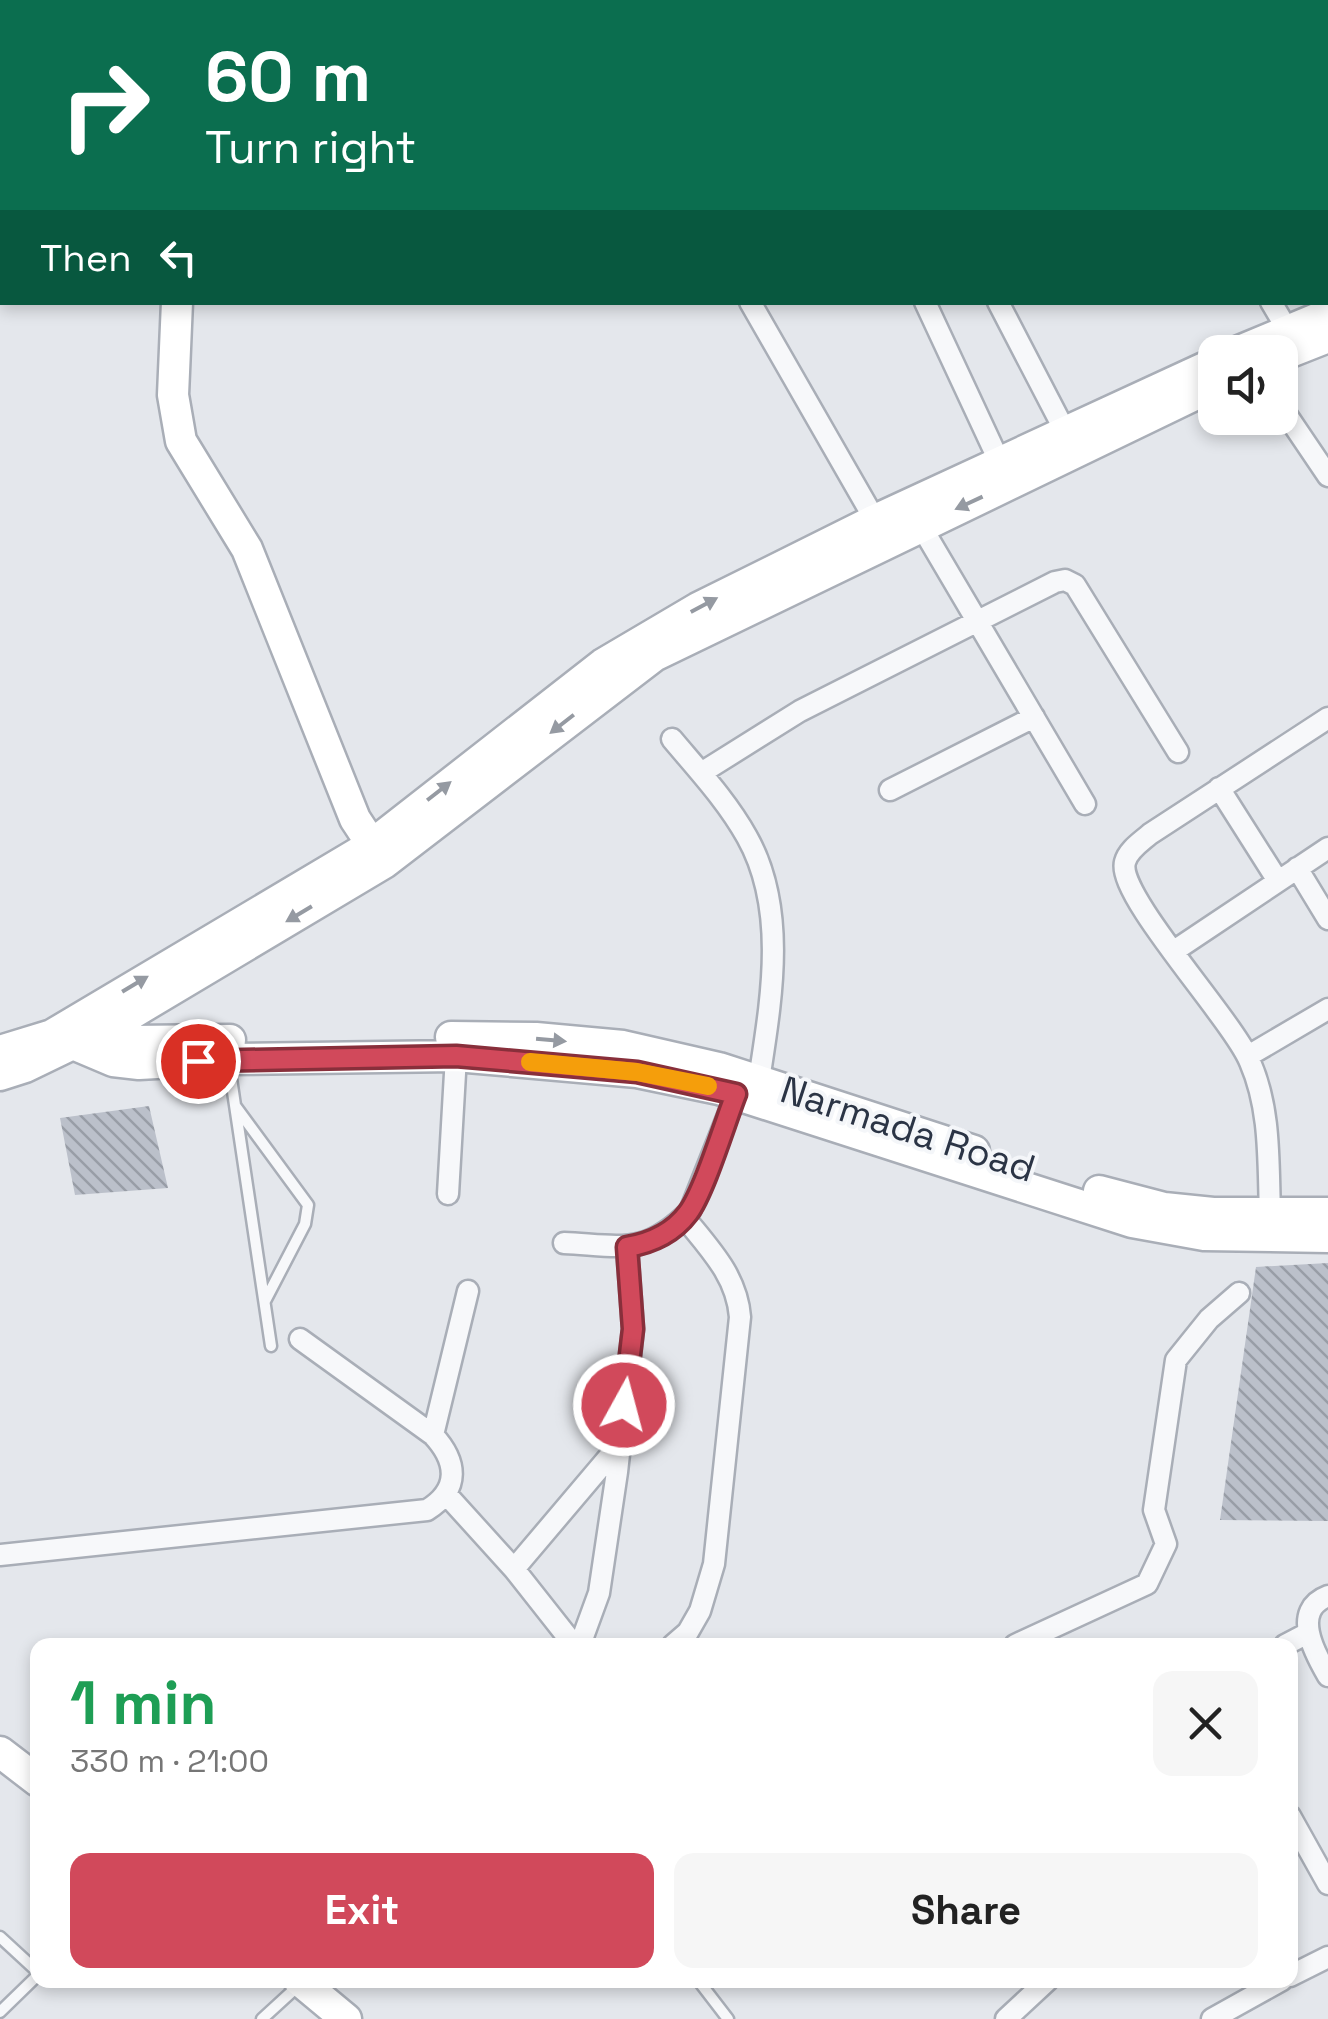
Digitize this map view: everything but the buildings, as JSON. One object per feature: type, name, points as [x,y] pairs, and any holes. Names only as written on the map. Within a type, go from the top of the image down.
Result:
[{"type":"street","points":[[178,305],[173,395],[181,441],[247,549],[354,819],[377,854]]},
{"type":"street","points":[[752,305],[876,520]]},
{"type":"street","points":[[925,305],[1000,463]]},
{"type":"street","points":[[1000,305],[1066,433]]},
{"type":"street","points":[[1273,305],[1281,335]]},
{"type":"street","points":[[1295,335],[1328,314]]},
{"type":"street","points":[[1298,341],[1328,337]]},
{"type":"street","points":[[0,1075],[377,854],[604,664],[698,608],[876,520],[1198,371]]},
{"type":"street","points":[[0,1051],[72,1034],[182,984],[377,854],[654,656],[1198,393]]},
{"type":"street","points":[[1298,432],[1328,476]]},
{"type":"street","points":[[876,520],[920,526]]},
{"type":"street","points":[[920,526],[1085,804]]},
{"type":"street","points":[[701,773],[800,711],[1065,580],[1075,585],[1178,752]]},
{"type":"street","points":[[890,790],[1034,717]]},
{"type":"street","points":[[1270,1213],[1268,1129],[1260,1084],[1232,1029],[1139,904],[1126,881],[1124,865],[1130,852],[1150,834],[1328,718]]},
{"type":"street","points":[[564,1243],[627,1247],[646,1244],[690,1211],[747,1087],[772,1001],[768,896],[758,860],[747,836],[672,738]]},
{"type":"street","points":[[1219,788],[1278,882]]},
{"type":"street","points":[[1174,951],[1328,848]]},
{"type":"street","points":[[1297,868],[1328,918]]},
{"type":"street","points":[[182,984],[182,1016],[197,1040]]},
{"type":"street","points":[[1248,1056],[1328,1009]]},
{"type":"street","points":[[72,1034],[113,1061],[139,1064],[456,1056],[637,1072],[747,1087],[1132,1222],[1174,1232],[1236,1237],[1328,1237]]},
{"type":"street","name":"Narmada Road","points":[[72,1034],[130,1041],[536,1038],[623,1046],[747,1087],[1164,1208],[1328,1213]]},
{"type":"street","points":[[448,1194],[456,1056]]},
{"type":"street","points":[[681,1638],[700,1611],[714,1564],[740,1317],[739,1296],[730,1277],[684,1217]]},
{"type":"street","points":[[580,1638],[598,1594],[620,1443],[633,1329],[627,1247]]},
{"type":"street","points":[[433,1435],[468,1291]]},
{"type":"street","points":[[1029,1638],[1147,1584],[1166,1544],[1154,1510],[1176,1360],[1209,1319],[1239,1292]]},
{"type":"street","points":[[0,1555],[427,1510],[446,1494],[452,1476],[452,1462],[433,1435],[300,1339]]},
{"type":"street","points":[[514,1569],[620,1443]]},
{"type":"street","points":[[446,1494],[571,1638]]},
{"type":"street","points":[[1328,1596],[1310,1609],[1308,1633],[1328,1676]]},
{"type":"street","points":[[1298,1638],[1308,1633]]},
{"type":"street","points":[[1298,1830],[1328,1884]]},
{"type":"street","points":[[1298,1972],[1328,1957]]},
{"type":"street","points":[[309,1988],[346,2019]]},
{"type":"street","points":[[1006,2019],[1039,1988]]},
{"type":"street","points":[[1212,2019],[1262,1988]]},
{"type":"lane","points":[[228,1059],[271,1346]]},
{"type":"lane","points":[[235,1106],[308,1205],[305,1224],[264,1303]]},
{"type":"lane","points":[[0,1937],[30,1966]]},
{"type":"lane","points":[[0,2012],[30,1982]]},
{"type":"lane","points":[[262,2019],[294,1988]]},
{"type":"lane","points":[[704,1988],[728,2019]]},
{"type":"slow traffic","points":[[530,1062],[637,1072],[708,1086]]},
{"type":"route","points":[[198,1061],[456,1056],[637,1072],[736,1094],[690,1211],[660,1237],[627,1247],[633,1329],[624,1405]]}]
